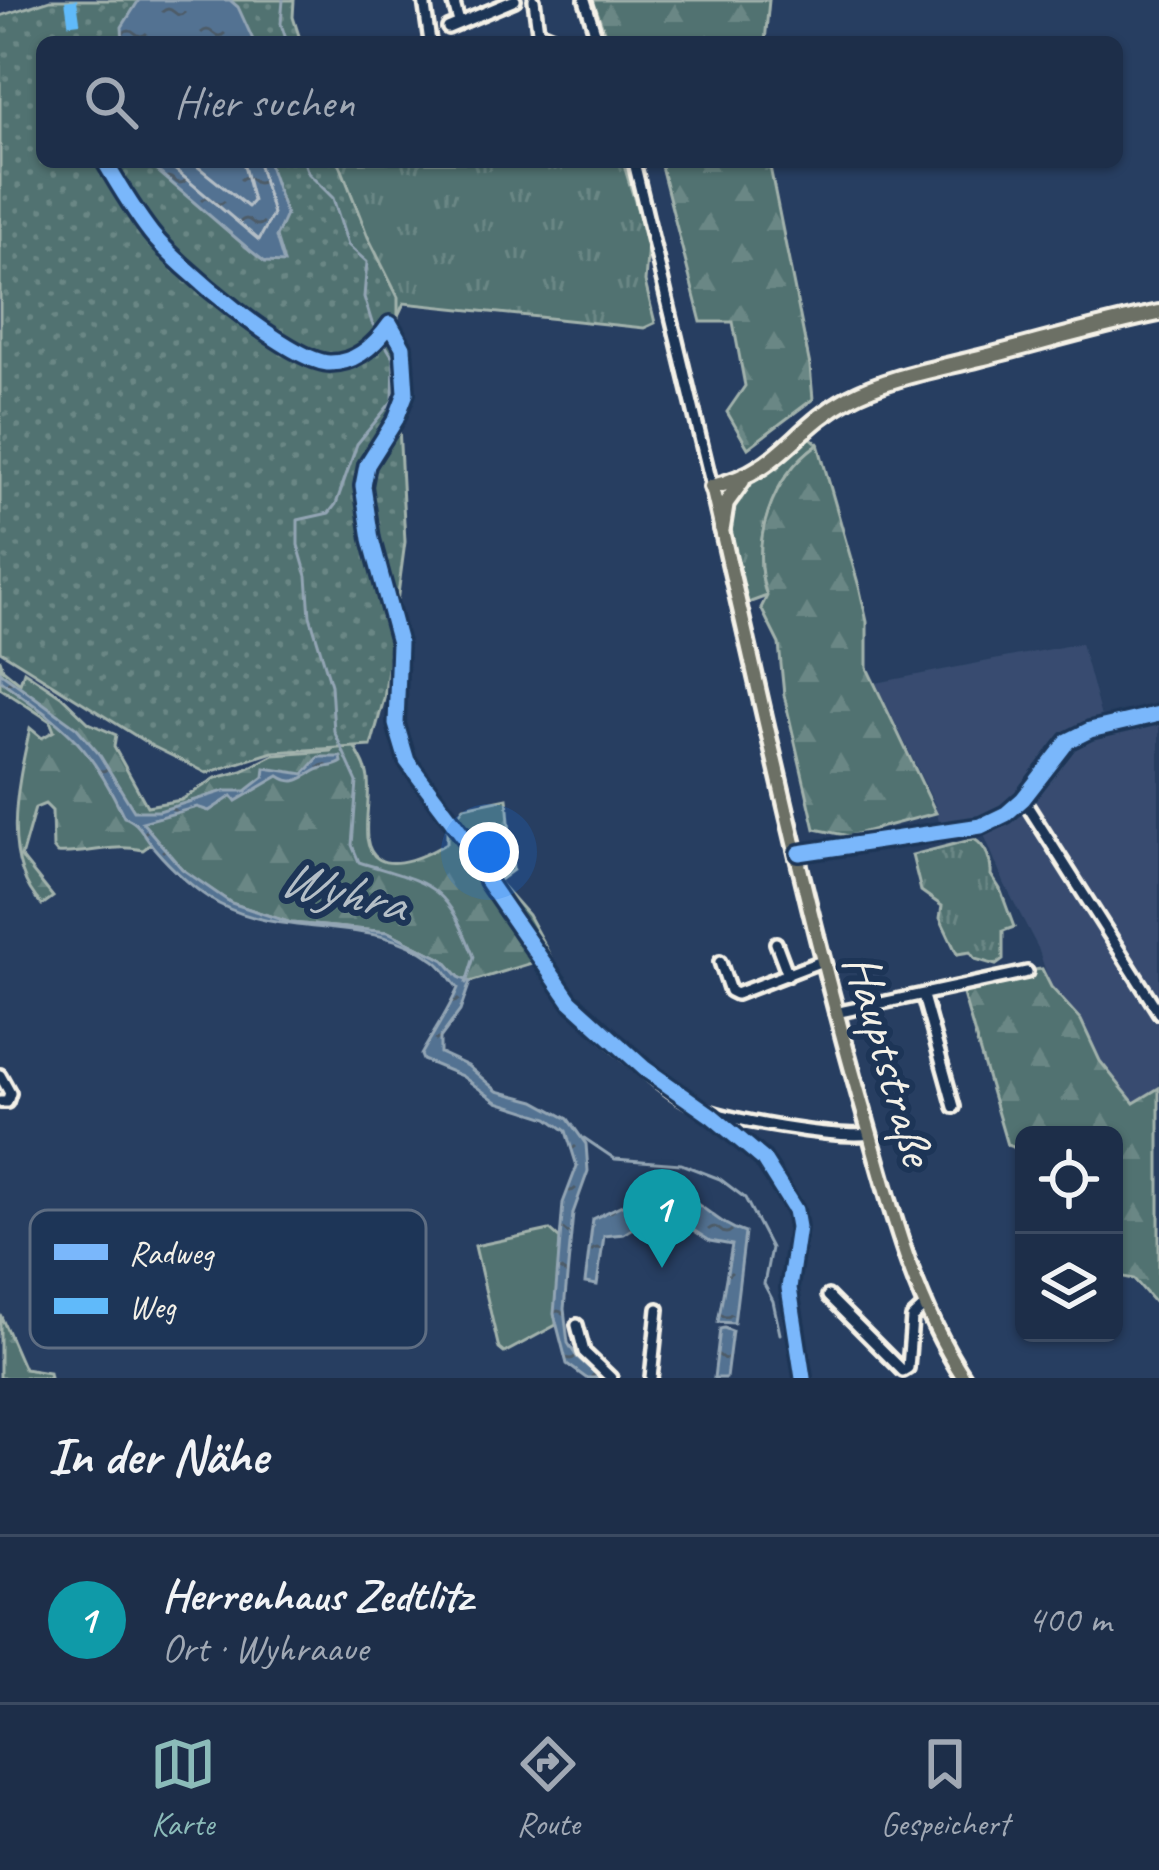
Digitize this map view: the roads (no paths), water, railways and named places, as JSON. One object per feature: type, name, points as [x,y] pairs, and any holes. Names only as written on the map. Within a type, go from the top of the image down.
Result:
[{"type":"highway","points":[[712,487],[769,466],[820,416],[852,396],[900,379],[1159,314]]},
{"type":"highway","points":[[722,528],[731,491],[746,478]]},
{"type":"main road","name":"Hauptstraße","points":[[712,487],[822,961],[870,1134],[925,1307],[964,1378]]},
{"type":"street","points":[[424,0],[429,36]]},
{"type":"street","points":[[453,0],[459,22]]},
{"type":"street","points":[[534,0],[538,32],[549,36]]},
{"type":"street","points":[[584,0],[596,36]]},
{"type":"street","points":[[448,28],[511,1]]},
{"type":"street","points":[[635,168],[712,487]]},
{"type":"street","points":[[799,853],[981,826],[1023,799],[1068,741],[1090,730],[1159,714]]},
{"type":"street","points":[[1023,799],[1159,1013]]},
{"type":"street","points":[[776,943],[788,975]]},
{"type":"street","points":[[719,962],[730,991],[736,994],[822,961]]},
{"type":"street","points":[[836,1013],[1027,972]]},
{"type":"street","points":[[550,975],[569,1001],[696,1107],[812,1132],[870,1134]]},
{"type":"street","points":[[923,996],[953,1107]]},
{"type":"street","points":[[0,1075],[10,1094],[7,1102],[0,1102]]},
{"type":"street","points":[[827,1296],[892,1364],[909,1373],[913,1318],[925,1307]]},
{"type":"street","points":[[651,1378],[658,1309]]},
{"type":"street","points":[[577,1325],[584,1352],[611,1378]]},
{"type":"water","points":[[139,0],[230,0],[251,36],[123,36],[122,27]]},
{"type":"water","points":[[154,168],[270,168],[286,215],[276,237],[284,263],[265,262]]},
{"type":"water","points":[[0,672],[76,727],[134,811],[159,811],[224,791],[246,791],[264,777],[265,768],[304,774],[319,757],[341,757],[339,764],[297,780],[279,776],[209,811],[197,807],[142,822],[182,869],[231,903],[291,923],[388,932],[444,960],[470,982],[460,1011],[440,1038],[440,1053],[468,1066],[497,1091],[535,1101],[568,1119],[586,1144],[588,1171],[573,1213],[564,1309],[568,1343],[601,1378],[586,1378],[567,1364],[554,1314],[563,1203],[577,1166],[566,1131],[548,1118],[497,1102],[462,1076],[423,1060],[421,1055],[458,988],[441,966],[410,946],[384,937],[273,921],[245,915],[211,899],[176,872],[138,826],[124,817],[99,770],[73,738],[0,680]]},
{"type":"water","points":[[668,1192],[745,1233],[734,1323],[718,1322],[732,1245],[710,1241],[676,1219],[662,1216],[624,1234],[604,1236],[597,1285],[585,1283],[593,1219],[645,1194]]},
{"type":"water","points":[[720,1329],[732,1331],[726,1378],[714,1378]]},
{"type":"waterway","points":[[283,0],[285,36]]},
{"type":"waterway","name":"Wyhra","points":[[306,168],[333,198],[348,245],[367,262],[364,297],[372,323],[394,359],[393,400],[357,444],[336,504],[329,513],[298,520],[310,616],[331,685],[334,731],[357,782],[352,845],[359,862],[420,882],[444,899],[474,957],[466,983]]},
{"type":"waterway","points":[[584,1138],[615,1159],[681,1164],[720,1179],[745,1198],[771,1248],[764,1284],[780,1334]]},
{"type":"place","name":"Herrenhaus Zedtlitz","points":[[662,1268]]}]
